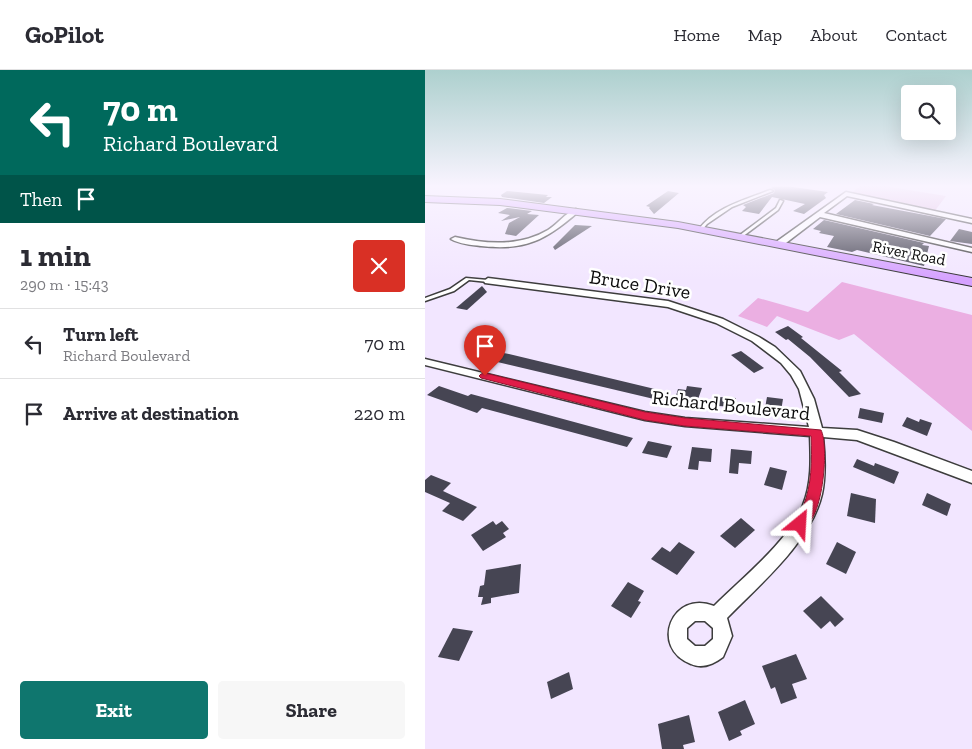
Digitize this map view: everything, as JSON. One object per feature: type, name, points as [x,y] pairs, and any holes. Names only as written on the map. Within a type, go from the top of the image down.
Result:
[{"type":"main road","name":"River Road","points":[[622,218],[741,236],[972,282]]},
{"type":"street","points":[[455,240],[492,245],[527,242],[549,233],[568,218]]},
{"type":"street","points":[[779,244],[813,218]]},
{"type":"street","points":[[834,218],[972,250]]},
{"type":"street","points":[[957,218],[972,221]]},
{"type":"street","name":"Bruce Drive","points":[[488,281],[691,308],[752,337],[778,356],[795,373],[806,394],[817,433],[819,461],[816,488],[808,511],[791,538],[716,617]]},
{"type":"street","name":"Richard Boulevard","points":[[425,362],[645,416],[685,422],[857,435],[889,444],[972,477]]},
{"type":"lane","points":[[701,229],[714,218]]},
{"type":"lane","points":[[741,236],[765,218]]},
{"type":"lane","points":[[425,300],[452,290],[468,279],[488,281]]},
{"type":"shaded area","points":[[842,282],[972,315],[972,431],[854,334],[839,340],[777,316],[767,327],[738,316],[758,298],[808,312]]},
{"type":"building","points":[[506,218],[517,218],[501,221]]},
{"type":"building","points":[[519,218],[536,218],[516,236],[505,234],[509,223]]},
{"type":"building","points":[[852,218],[946,219],[930,236]]},
{"type":"building","points":[[824,220],[924,243],[922,245],[929,246],[924,266],[857,250],[852,252],[827,247],[834,236],[819,233],[821,231],[813,229]]},
{"type":"building","points":[[575,225],[592,226],[555,250],[553,247]]},
{"type":"building","points":[[959,229],[972,232],[972,244],[950,241]]},
{"type":"building","points":[[482,286],[487,292],[467,310],[456,308]]},
{"type":"building","points":[[788,326],[842,371],[839,372],[861,394],[849,397],[810,357],[788,339],[786,340],[775,332]]},
{"type":"building","points":[[476,348],[509,354],[659,390],[654,399],[468,355]]},
{"type":"building","points":[[741,351],[764,368],[754,373],[731,355]]},
{"type":"building","points":[[439,386],[468,396],[471,394],[633,438],[627,447],[482,408],[477,413],[427,395]]},
{"type":"building","points":[[687,386],[702,388],[697,402],[675,399],[678,389],[686,390]]},
{"type":"building","points":[[719,397],[736,398],[736,407],[718,406]]},
{"type":"building","points":[[767,397],[783,399],[781,411],[765,408]]},
{"type":"building","points":[[860,408],[884,413],[882,423],[858,418]]},
{"type":"building","points":[[907,417],[919,422],[920,419],[932,423],[927,436],[902,426]]},
{"type":"building","points":[[648,441],[672,446],[667,458],[642,453]]},
{"type":"building","points":[[692,447],[712,449],[711,462],[699,461],[698,470],[688,469]]},
{"type":"building","points":[[731,449],[752,451],[751,464],[739,463],[738,474],[729,473]]},
{"type":"building","points":[[857,459],[874,466],[875,463],[899,472],[894,484],[853,467]]},
{"type":"building","points":[[770,467],[787,471],[782,490],[764,485]]},
{"type":"building","points":[[431,475],[451,483],[443,491],[477,507],[463,521],[442,511],[450,503],[425,492],[425,480]]},
{"type":"building","points":[[851,493],[876,499],[875,523],[847,516]]},
{"type":"building","points":[[927,493],[951,504],[947,516],[922,505]]},
{"type":"building","points":[[741,518],[755,530],[735,548],[720,536]]},
{"type":"building","points":[[493,521],[496,525],[502,521],[509,529],[503,533],[506,537],[483,551],[471,535]]},
{"type":"building","points":[[679,542],[695,552],[677,575],[651,559],[662,547],[670,552]]},
{"type":"building","points":[[837,542],[856,552],[846,574],[826,564]]},
{"type":"building","points":[[521,564],[519,593],[491,598],[491,603],[481,605],[483,597],[478,597],[480,586],[484,585],[486,570]]},
{"type":"building","points":[[628,582],[644,591],[638,601],[641,602],[631,618],[611,606]]},
{"type":"building","points":[[821,596],[844,619],[835,627],[830,621],[821,629],[803,611]]},
{"type":"building","points":[[453,628],[473,631],[459,661],[438,657]]},
{"type":"building","points":[[796,654],[807,679],[792,684],[797,698],[781,704],[775,687],[771,689],[762,666]]},
{"type":"building","points":[[569,672],[573,689],[551,699],[547,682]]},
{"type":"building","points":[[745,700],[755,724],[740,731],[742,735],[729,741],[718,712]]},
{"type":"building","points":[[689,715],[695,742],[683,745],[684,749],[662,749],[658,724]]},
{"type":"route","points":[[485,376],[645,416],[685,422],[817,433],[819,461],[816,488],[808,511],[800,524]]}]
